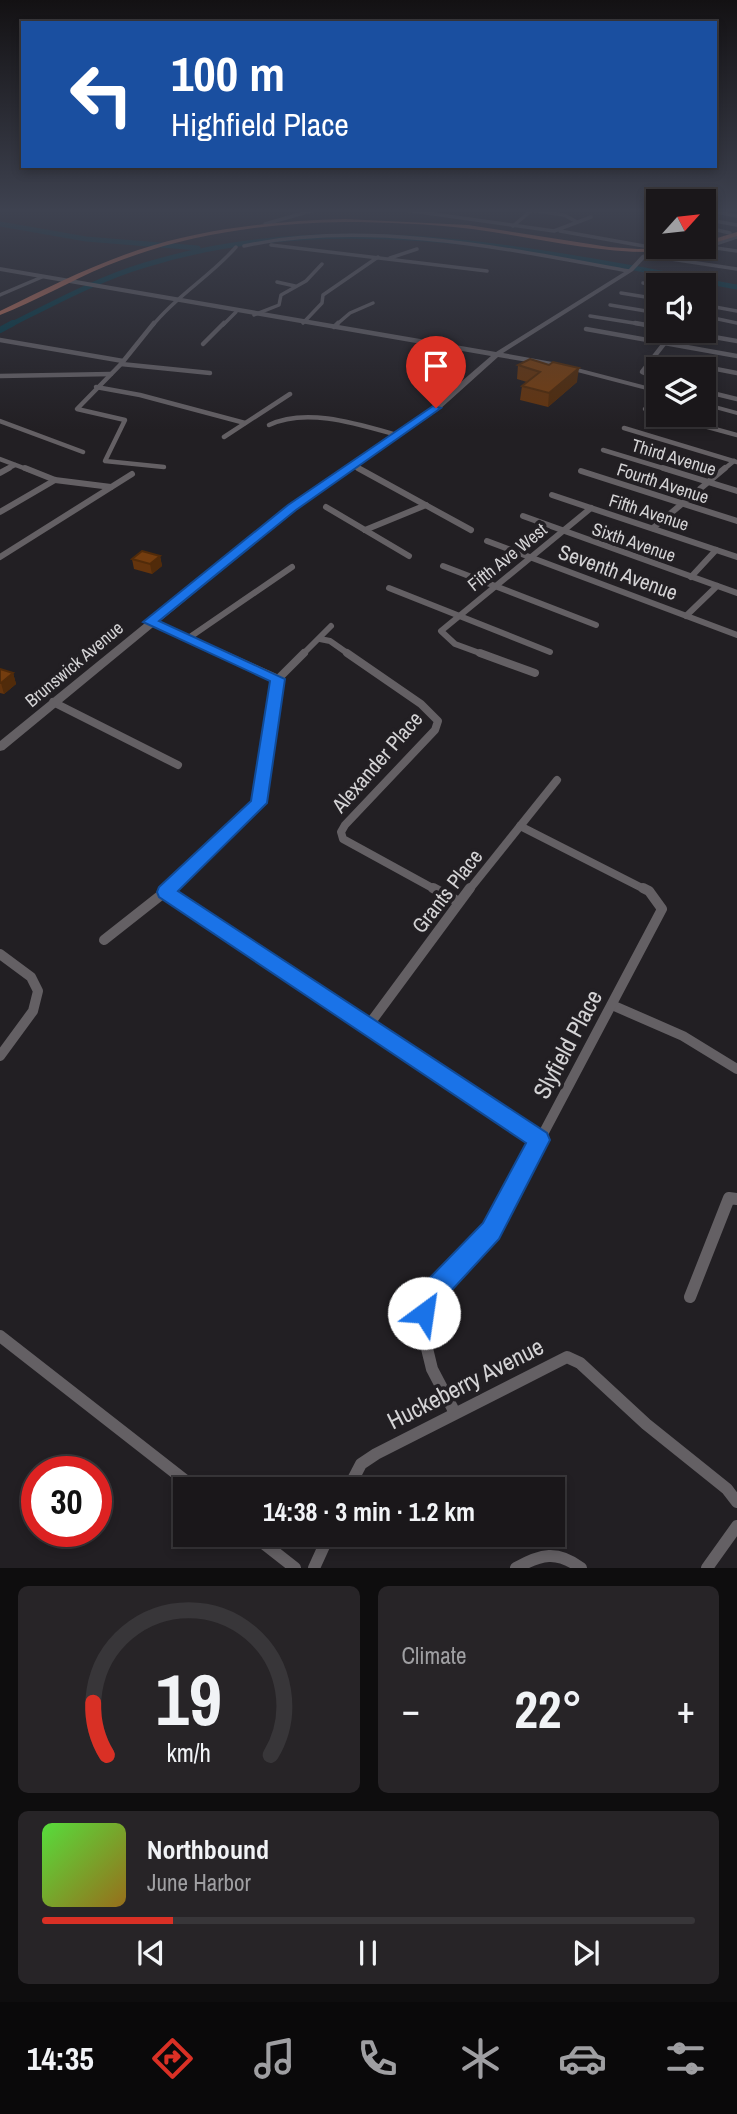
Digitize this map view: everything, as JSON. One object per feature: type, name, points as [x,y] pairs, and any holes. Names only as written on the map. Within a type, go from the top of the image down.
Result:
[{"type":"main road","points":[[0,313],[62,283]]},
{"type":"main road","points":[[76,283],[595,373],[646,388]]},
{"type":"main road","name":"Brunswick Avenue","points":[[0,747],[292,508],[436,408],[496,355],[610,283]]},
{"type":"main road","points":[[716,407],[737,412]]},
{"type":"street","points":[[0,295],[28,283]]},
{"type":"street","points":[[164,467],[105,461],[125,420],[77,409],[122,363],[172,301],[195,283]]},
{"type":"street","points":[[282,283],[295,286]]},
{"type":"street","points":[[254,315],[279,305],[281,295],[300,283]]},
{"type":"street","points":[[303,323],[321,303],[323,295],[340,283]]},
{"type":"street","points":[[621,293],[646,297]]},
{"type":"street","points":[[334,327],[350,313],[373,303]]},
{"type":"street","points":[[610,305],[646,311]]},
{"type":"street","points":[[716,307],[737,311]]},
{"type":"street","points":[[203,344],[236,312]]},
{"type":"street","points":[[590,316],[646,325]]},
{"type":"street","points":[[716,319],[737,323]]},
{"type":"street","points":[[586,329],[646,340]]},
{"type":"street","points":[[716,338],[737,341]]},
{"type":"street","points":[[0,340],[122,363],[210,373]]},
{"type":"street","points":[[653,357],[665,343],[737,356]]},
{"type":"street","points":[[716,369],[737,373]]},
{"type":"street","points":[[0,376],[111,374]]},
{"type":"street","points":[[96,387],[140,395],[246,423]]},
{"type":"street","points":[[224,437],[290,394]]},
{"type":"street","points":[[716,394],[737,399]]},
{"type":"street","points":[[269,425],[286,417],[301,420],[335,418],[397,435]]},
{"type":"street","points":[[0,421],[83,452]]},
{"type":"street","points":[[708,427],[737,435]]},
{"type":"street","points":[[624,428],[735,461]]},
{"type":"street","name":"Third Avenue","points":[[603,450],[737,491]]},
{"type":"street","points":[[0,459],[55,480],[111,487]]},
{"type":"street","points":[[653,528],[735,461]]},
{"type":"street","points":[[0,473],[15,465]]},
{"type":"street","points":[[354,466],[471,530]]},
{"type":"street","name":"Fourth Avenue","points":[[581,471],[737,521]]},
{"type":"street","points":[[0,557],[132,474]]},
{"type":"street","points":[[0,512],[55,480]]},
{"type":"street","name":"Fifth Avenue","points":[[552,495],[737,557]]},
{"type":"street","points":[[365,530],[426,505]]},
{"type":"street","points":[[326,507],[409,556]]},
{"type":"street","name":"Fifth Ave West","points":[[535,673],[455,644],[442,633],[442,629],[591,508]]},
{"type":"street","name":"Sixth Avenue","points":[[523,516],[737,593]]},
{"type":"street","name":"Seventh Avenue","points":[[487,541],[737,635]]},
{"type":"street","points":[[691,577],[716,550]]},
{"type":"street","points":[[443,566],[596,625]]},
{"type":"street","points":[[190,637],[292,567]]},
{"type":"street","points":[[686,616],[717,586]]},
{"type":"street","points":[[389,588],[550,652]]},
{"type":"street","points":[[150,622],[190,637],[278,679]]},
{"type":"street","points":[[104,940],[166,892],[259,803],[278,679],[331,626]]},
{"type":"street","name":"Alexander Place","points":[[320,639],[330,641],[421,704],[439,721],[435,730],[345,825],[341,832],[343,839],[460,902]]},
{"type":"street","points":[[53,702],[177,765]]},
{"type":"street","name":"Grants Place","points":[[368,1026],[460,902],[557,780]]},
{"type":"street","name":"Slyfield Place","points":[[455,1413],[432,1368],[422,1328],[427,1299],[491,1231],[662,909],[649,891],[520,826]]},
{"type":"street","points":[[166,892],[539,1140]]},
{"type":"street","points":[[0,954],[35,982],[41,992],[39,1003],[0,1056]]},
{"type":"street","points":[[612,1005],[683,1037],[737,1069]]},
{"type":"street","points":[[690,1297],[729,1198],[737,1199]]},
{"type":"street","points":[[0,1336],[181,1477]]},
{"type":"street","name":"Huckeberry Avenue","points":[[354,1477],[361,1464],[567,1357],[580,1363],[646,1424],[727,1489],[737,1502]]},
{"type":"street","points":[[707,1568],[737,1526]]},
{"type":"street","points":[[268,1547],[295,1568]]},
{"type":"street","points":[[314,1568],[324,1547]]},
{"type":"street","points":[[516,1568],[543,1553],[558,1555],[581,1568]]},
{"type":"building","points":[[530,359],[549,365],[553,362],[579,368],[549,393],[522,386],[540,372],[518,365]]},
{"type":"building","points":[[142,551],[160,556],[150,564],[132,559]]},
{"type":"building","points":[[0,669],[13,673],[1,683],[0,683]]},
{"type":"waterway","points":[[10,325],[95,283]]},
{"type":"waterway","points":[[716,283],[737,287]]},
{"type":"waterway","points":[[0,330],[13,323]]},
{"type":"route","points":[[424,1313],[427,1299],[491,1231],[539,1140],[166,892],[184,871],[248,816],[259,803],[278,679],[190,637],[150,622],[292,508],[436,408]]}]
